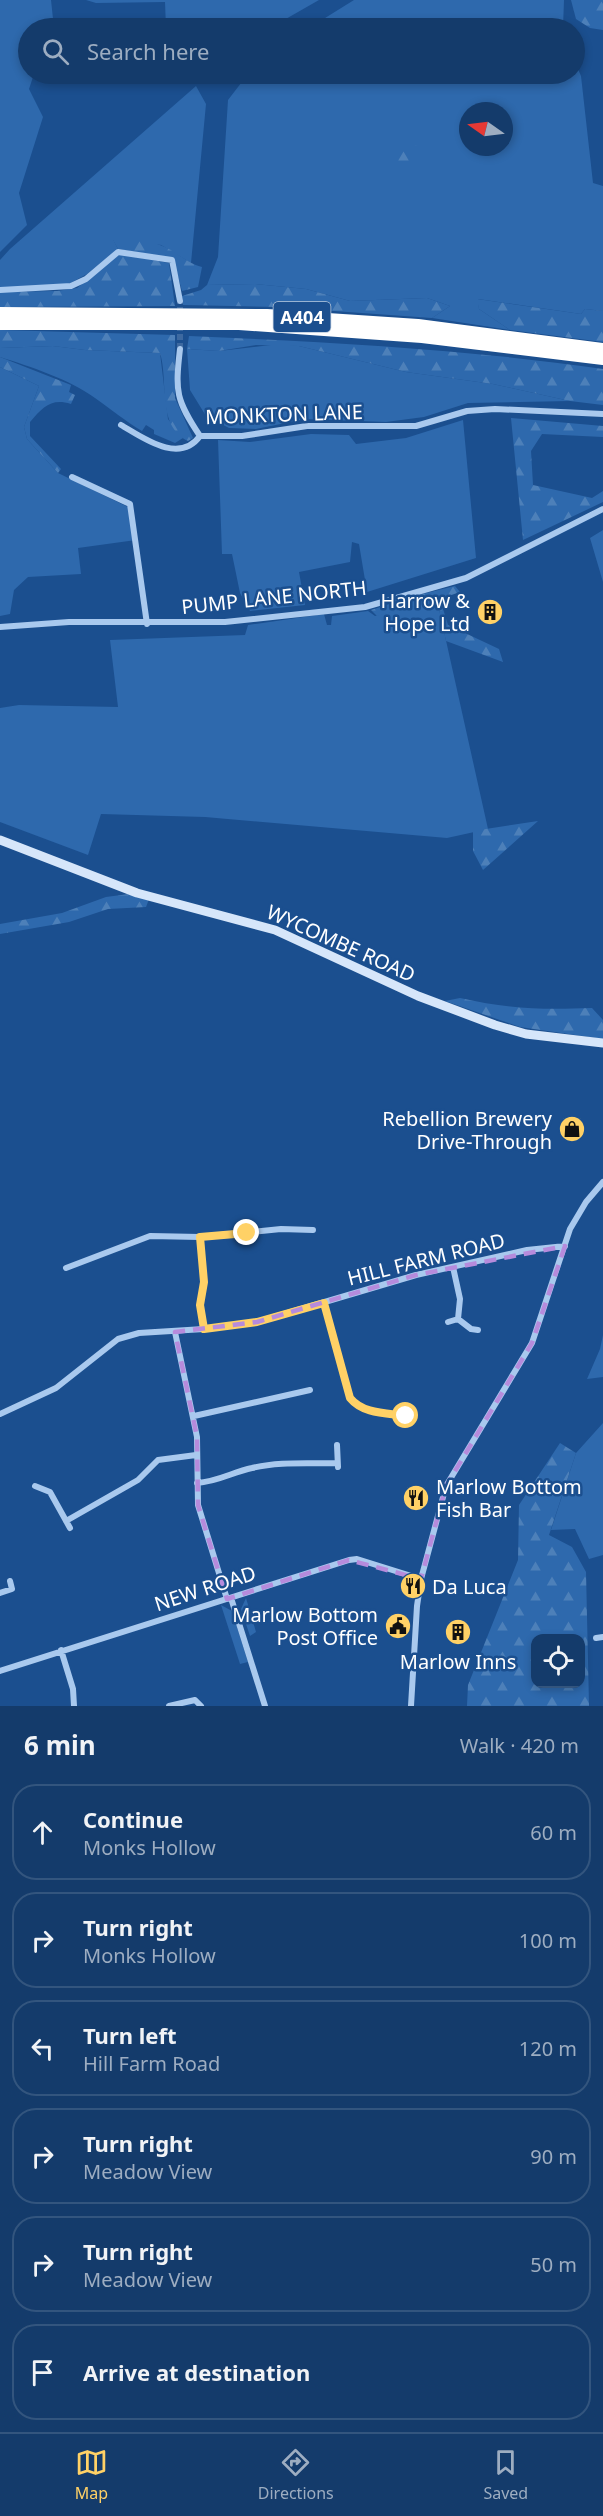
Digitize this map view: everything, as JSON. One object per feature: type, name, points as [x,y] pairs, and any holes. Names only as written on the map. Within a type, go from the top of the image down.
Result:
[{"type":"highway","name":"A404","points":[[0,313],[267,315],[418,325],[603,349]]},
{"type":"highway","name":"A404","points":[[0,324],[239,324],[422,337],[603,359]]},
{"type":"street","points":[[0,290],[71,286],[86,279],[118,252],[172,260],[180,301]]},
{"type":"street","name":"MONKTON LANE","points":[[180,349],[178,396],[182,409],[200,436],[242,436],[307,426],[416,426],[467,411],[495,409],[603,414]]},
{"type":"street","points":[[121,424],[168,448],[191,445],[200,436]]},
{"type":"street","points":[[72,477],[130,504],[147,624]]},
{"type":"street","name":"PUMP LANE NORTH","points":[[0,627],[69,622],[147,624],[225,622],[365,607],[466,578],[603,509]]},
{"type":"street","name":"WYCOMBE ROAD","points":[[0,840],[137,893],[275,930],[418,996],[495,1025],[526,1034],[603,1043]]},
{"type":"street","points":[[411,1706],[417,1606],[421,1579],[446,1486],[532,1343],[564,1246],[575,1220],[603,1182]]},
{"type":"street","points":[[71,1268],[150,1236],[247,1236],[310,1230],[306,1238]]},
{"type":"street","points":[[200,1237],[204,1282],[200,1305],[204,1329]]},
{"type":"street","name":"HILL FARM ROAD","points":[[0,1414],[56,1388],[118,1339],[154,1330],[175,1332],[257,1322],[453,1267],[527,1251],[564,1246]]},
{"type":"street","points":[[453,1267],[460,1299],[458,1319]]},
{"type":"street","points":[[324,1303],[350,1398],[356,1406],[406,1416]]},
{"type":"street","points":[[448,1322],[458,1319]]},
{"type":"street","points":[[458,1319],[471,1329],[478,1330]]},
{"type":"street","points":[[175,1332],[194,1416],[201,1522],[265,1706]]},
{"type":"street","points":[[194,1416],[298,1396],[310,1390]]},
{"type":"street","points":[[378,1412],[379,1404]]},
{"type":"street","points":[[197,1483],[211,1482],[251,1468],[278,1464],[338,1465],[337,1445]]},
{"type":"street","points":[[66,1521],[138,1480],[158,1460],[196,1455]]},
{"type":"street","points":[[36,1486],[50,1492],[70,1528]]},
{"type":"street","name":"NEW ROAD","points":[[0,1671],[349,1560],[357,1559],[421,1579]]},
{"type":"street","points":[[0,1593],[12,1589],[10,1581]]},
{"type":"street","points":[[61,1650],[73,1689],[74,1706]]},
{"type":"street","points":[[169,1706],[195,1700],[201,1706]]},
{"type":"highlighted area","points":[[565,1246],[532,1343],[446,1486],[421,1579],[349,1560],[227,1599],[198,1505],[197,1437],[175,1332],[257,1322],[416,1275]]},
{"type":"green space","points":[[0,0],[51,0],[53,18],[18,18],[18,84],[31,84],[29,89],[43,117],[19,193],[27,225],[0,252]]},
{"type":"green space","points":[[86,0],[319,0],[288,18],[166,18],[165,2],[96,3]]},
{"type":"green space","points":[[354,0],[564,0],[563,18],[325,18]]},
{"type":"green space","points":[[571,0],[603,0],[603,30],[585,25],[585,18],[576,18]]},
{"type":"green space","points":[[240,84],[582,84],[593,183],[603,186],[603,311],[585,309],[581,314],[478,299],[479,309],[510,330],[432,318],[450,306],[427,298],[350,301],[306,289],[255,284],[207,285],[218,257],[228,100]]},
{"type":"green space","points":[[196,86],[206,104],[191,263],[161,245],[113,239],[118,249],[87,274],[67,285],[0,288],[0,260],[10,249]]},
{"type":"green space","points":[[404,145],[418,146],[420,152],[417,163],[404,171],[397,169],[393,155]]},
{"type":"green space","points":[[112,238],[136,239],[154,243],[202,267],[198,287],[182,291],[173,258],[118,249]]},
{"type":"green space","points":[[119,254],[169,263],[175,306],[0,307],[0,292],[57,291],[77,288]]},
{"type":"green space","points":[[255,284],[306,289],[350,301],[427,298],[450,306],[432,318],[278,307],[183,305],[182,296],[201,290],[207,285]]},
{"type":"green space","points":[[477,299],[581,314],[585,309],[603,311],[603,342],[510,330],[479,309]]},
{"type":"green space","points":[[0,330],[175,335],[175,398],[193,438],[188,441],[178,434],[167,414],[160,353],[85,350],[53,346],[0,348]]},
{"type":"green space","points":[[189,336],[448,351],[603,369],[603,405],[570,401],[493,384],[406,372],[299,346],[256,345],[219,351],[187,349]]},
{"type":"green space","points":[[279,344],[299,346],[406,372],[493,384],[570,401],[468,403],[424,417],[386,422],[305,419],[256,429],[229,428],[206,416],[190,390],[187,349],[219,351]]},
{"type":"green space","points":[[53,346],[85,350],[160,353],[168,419],[183,438],[175,443],[154,434],[154,430],[146,425],[142,431],[74,385],[0,357],[0,348]]},
{"type":"green space","points":[[0,357],[71,385],[69,392],[75,395],[71,404],[58,402],[48,405],[30,422],[30,436],[61,469],[58,473],[27,439],[24,427],[39,386],[0,367]]},
{"type":"green space","points":[[0,367],[39,386],[24,427],[27,439],[58,473],[128,507],[136,540],[78,548],[81,574],[28,577],[14,590],[10,614],[0,616]]},
{"type":"green space","points":[[511,418],[603,426],[603,437],[542,434],[531,451],[533,485],[592,498],[603,491],[603,502],[523,540]]},
{"type":"green space","points":[[463,420],[476,558],[367,592],[359,544],[352,542],[350,562],[299,572],[305,605],[250,611],[240,593],[232,554],[222,554],[218,440],[250,442],[311,434],[349,435],[356,444],[406,438]]},
{"type":"green space","points":[[603,530],[603,582],[590,538]]},
{"type":"green space","points":[[455,586],[460,592],[440,599],[448,625],[499,649],[503,662],[446,641],[437,600],[377,616],[371,610]]},
{"type":"green space","points":[[437,600],[488,829],[447,838],[205,817],[101,814],[88,855],[0,822],[0,708],[19,705],[118,707],[110,640],[245,635],[248,625],[324,614],[327,625],[331,625],[332,616],[368,611],[375,616]]},
{"type":"green space","points":[[538,821],[483,870],[473,851],[473,831]]},
{"type":"green space","points":[[129,894],[149,899],[146,907],[108,909],[69,922],[0,934],[0,924],[62,913],[106,897]]},
{"type":"green space","points":[[460,998],[526,1008],[592,1008],[603,1020],[603,1039],[520,1027],[445,1001]]},
{"type":"green space","points":[[603,1335],[603,1377],[587,1379],[600,1349]]},
{"type":"green space","points":[[603,1423],[603,1555],[589,1559],[575,1529],[551,1530],[576,1453]]},
{"type":"green space","points":[[560,1443],[576,1453],[549,1535],[572,1547],[586,1572],[589,1706],[467,1706],[468,1685],[518,1560],[519,1505]]},
{"type":"green space","points":[[246,1598],[256,1632],[250,1636],[241,1609]]},
{"type":"green space","points":[[221,1605],[232,1611],[248,1662],[240,1664]]},
{"type":"tunnel","points":[[180,301],[180,349]]},
{"type":"place","name":"Harrow & Hope Ltd","points":[[490,612]]},
{"type":"place","name":"Rebellion Brewery Drive-Through","points":[[572,1129]]},
{"type":"place","name":"Marlow Bottom Fish Bar","points":[[416,1498]]},
{"type":"place","name":"Da Luca","points":[[413,1586]]},
{"type":"place","name":"Marlow Bottom Post Office","points":[[398,1626]]},
{"type":"place","name":"Marlow Inns","points":[[458,1632]]},
{"type":"route","points":[[247,1233],[200,1237],[204,1282],[200,1305],[204,1329],[257,1322],[324,1303],[350,1398],[356,1406],[367,1410],[406,1416]]}]
